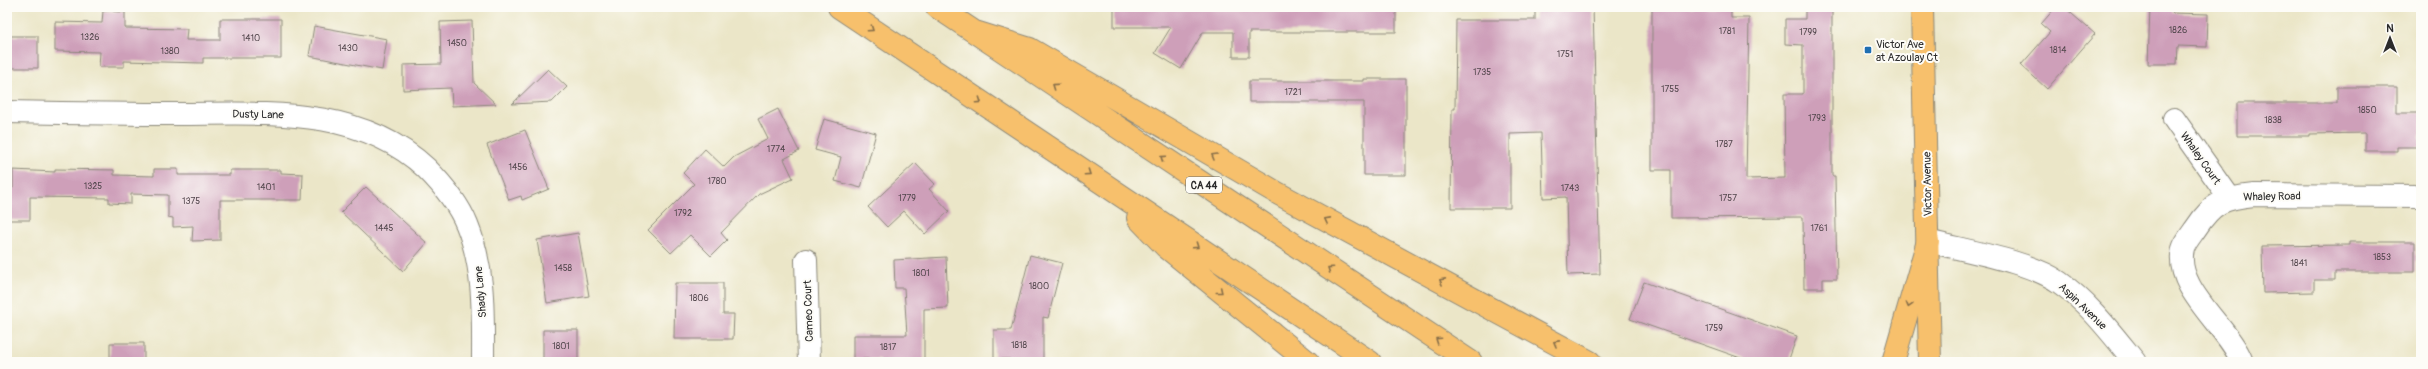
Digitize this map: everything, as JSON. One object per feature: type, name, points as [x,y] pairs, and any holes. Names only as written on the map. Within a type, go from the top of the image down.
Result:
[{"type":"main road","points":[[839,7],[1370,362]]},
{"type":"main road","name":"CA 44","points":[[937,7],[1471,362]]},
{"type":"main road","name":"Victor Avenue","points":[[1922,7],[1930,362]]},
{"type":"main road","points":[[974,32],[1030,49],[1279,194],[1590,362]]},
{"type":"main road","points":[[1110,188],[1166,247],[1308,362]]},
{"type":"main road","points":[[1893,362],[1928,241]]},
{"type":"street","name":"Dusty Lane","points":[[7,112],[285,114],[339,122],[389,140],[416,159],[444,188],[467,224]]},
{"type":"street","name":"Whaley Court","points":[[2174,119],[2229,197]]},
{"type":"street","name":"Whaley Road","points":[[2242,362],[2230,339],[2195,297],[2183,261],[2184,248],[2203,217],[2229,197],[2254,195],[2421,196]]},
{"type":"street","name":"Shady Lane","points":[[467,224],[481,277],[483,362]]},
{"type":"street","name":"Aspin Avenue","points":[[1928,241],[2027,267],[2059,282],[2096,315],[2135,362]]},
{"type":"street","name":"Cameo Court","points":[[806,260],[809,362]]},
{"type":"building","points":[[1114,7],[1396,7],[1396,32],[1249,32],[1249,57],[1233,57],[1233,32],[1203,32],[1181,69],[1155,53],[1171,27],[1114,27]]},
{"type":"building","points":[[1535,7],[1593,7],[1600,274],[1568,275],[1566,197],[1543,198],[1541,133],[1510,134],[1510,208],[1451,208],[1452,109],[1455,109],[1456,20],[1535,20]]},
{"type":"building","points":[[1652,7],[1731,7],[1731,18],[1749,18],[1746,179],[1785,178],[1784,94],[1803,94],[1803,45],[1785,44],[1785,19],[1805,19],[1805,8],[1832,8],[1832,176],[1835,176],[1837,279],[1823,279],[1823,288],[1804,288],[1803,217],[1671,218],[1671,170],[1652,170]]},
{"type":"building","points":[[2056,7],[2064,7],[2095,34],[2047,89],[2021,65],[2050,32],[2041,24]]},
{"type":"building","points":[[2150,7],[2173,7],[2172,13],[2208,14],[2207,47],[2178,46],[2177,64],[2148,64]]},
{"type":"building","points":[[103,11],[125,12],[125,28],[187,29],[186,40],[220,40],[220,19],[281,19],[281,58],[203,58],[203,63],[124,61],[124,67],[99,67],[100,52],[55,51],[55,22],[102,23]]},
{"type":"building","points":[[472,21],[474,83],[496,104],[452,106],[451,88],[403,90],[403,65],[441,64],[440,22]]},
{"type":"building","points":[[314,26],[387,39],[382,70],[309,56]]},
{"type":"building","points":[[7,36],[38,36],[38,68],[7,68]]},
{"type":"building","points":[[548,69],[567,87],[552,102],[512,104]]},
{"type":"building","points":[[1364,79],[1406,79],[1406,175],[1364,175],[1364,102],[1249,102],[1249,81],[1364,81]]},
{"type":"building","points":[[2337,87],[2397,87],[2397,113],[2421,113],[2421,147],[2397,147],[2397,151],[2365,151],[2365,133],[2309,134],[2309,136],[2237,136],[2237,103],[2337,103]]},
{"type":"building","points":[[778,109],[799,151],[784,159],[793,178],[759,194],[721,233],[727,240],[711,256],[690,235],[671,253],[648,230],[694,184],[683,173],[705,149],[724,167],[734,157],[768,139],[758,119]]},
{"type":"building","points":[[824,119],[876,133],[861,188],[835,181],[841,157],[815,150]]},
{"type":"building","points":[[525,130],[549,189],[522,200],[521,196],[509,200],[487,145]]},
{"type":"building","points":[[915,163],[935,184],[929,189],[949,211],[925,234],[904,211],[887,227],[868,207]]},
{"type":"building","points":[[55,169],[114,170],[114,175],[154,176],[154,169],[178,169],[178,175],[230,175],[230,170],[281,170],[281,173],[303,174],[302,200],[220,200],[220,240],[192,241],[193,226],[173,227],[173,218],[168,217],[168,195],[131,194],[131,204],[109,203],[109,198],[30,197],[30,220],[7,220],[7,188],[13,188],[13,170],[55,172]]},
{"type":"building","points":[[366,187],[427,243],[403,271],[341,212]]},
{"type":"building","points":[[578,233],[589,296],[547,303],[537,240]]},
{"type":"building","points":[[2349,242],[2415,242],[2415,272],[2335,272],[2335,280],[2314,280],[2314,292],[2263,293],[2262,246],[2349,245]]},
{"type":"building","points":[[1030,255],[1062,263],[1048,318],[1043,317],[1043,362],[1010,362],[1010,359],[994,359],[994,330],[1011,330]]},
{"type":"building","points":[[946,257],[948,308],[924,309],[924,360],[880,362],[880,359],[853,359],[853,335],[907,335],[904,288],[895,288],[894,260]]},
{"type":"building","points":[[1644,282],[1797,336],[1788,362],[1752,362],[1630,319]]},
{"type":"building","points":[[675,283],[723,283],[723,314],[734,314],[733,339],[674,339]]},
{"type":"building","points":[[543,330],[578,330],[578,362],[543,362]]},
{"type":"building","points":[[110,343],[144,343],[144,362],[110,362]]},
{"type":"place","name":"Victor Ave at Azoulay Ct","points":[[1868,50]]}]
